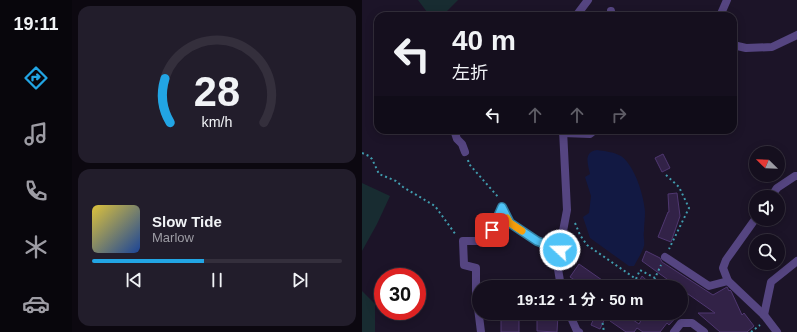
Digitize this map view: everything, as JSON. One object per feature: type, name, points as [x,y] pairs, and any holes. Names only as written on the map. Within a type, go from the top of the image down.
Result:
[{"type":"street","points":[[579,12],[588,0]]},
{"type":"street","points":[[722,12],[727,0]]},
{"type":"street","points":[[737,46],[746,48],[772,47],[797,35]]},
{"type":"street","points":[[455,134],[465,152]]},
{"type":"street","points":[[560,280],[557,263],[567,210],[563,134]]},
{"type":"street","points":[[775,190],[797,176]]},
{"type":"street","points":[[502,207],[510,223],[537,241],[560,250]]},
{"type":"street","points":[[480,332],[476,292],[476,268],[464,265],[463,241],[487,241],[502,207]]},
{"type":"street","points":[[750,226],[726,260],[723,268],[728,281],[764,315],[777,332]]},
{"type":"street","points":[[665,257],[709,286],[728,281]]},
{"type":"street","points":[[764,315],[771,282],[797,261]]},
{"type":"street","points":[[572,320],[578,332]]},
{"type":"street","points":[[674,332],[681,323],[692,323],[704,332]]},
{"type":"path","points":[[465,152],[469,164],[500,200],[502,207]]},
{"type":"path","points":[[362,154],[369,156],[372,159],[379,174],[396,181],[403,187],[435,206],[458,238],[463,241]]},
{"type":"path","points":[[567,210],[572,214],[580,235],[587,245],[636,279],[640,270],[655,278],[690,208],[680,187],[666,175]]},
{"type":"path","points":[[602,320],[604,332]]},
{"type":"green space","points":[[418,0],[458,0],[446,12],[427,12]]},
{"type":"green space","points":[[362,183],[390,196],[362,251]]},
{"type":"green space","points":[[362,291],[374,303],[375,332],[362,332]]},
{"type":"shaded area","points":[[597,150],[621,156],[631,167],[641,190],[645,212],[644,244],[634,266],[629,266],[590,238],[583,217],[589,213],[591,196],[585,177],[590,174],[588,156],[593,151]]},
{"type":"building","points":[[663,154],[670,168],[662,172],[655,158]]},
{"type":"building","points":[[677,193],[680,216],[671,242],[658,237],[669,212],[668,194]]},
{"type":"building","points":[[646,251],[660,258],[662,262],[713,295],[727,287],[729,291],[731,291],[742,315],[744,313],[754,326],[747,332],[720,332],[698,313],[715,313],[688,294],[688,280],[668,280],[642,261]]},
{"type":"building","points":[[579,264],[602,280],[574,280],[570,277]]},
{"type":"building","points":[[642,276],[646,280],[640,280]]},
{"type":"building","points":[[501,320],[519,320],[519,332],[501,332]]},
{"type":"building","points":[[537,320],[558,320],[557,332],[537,331]]},
{"type":"building","points":[[593,320],[604,320],[600,329],[591,325]]},
{"type":"building","points":[[633,320],[639,324],[641,320],[674,320],[669,325],[667,323],[660,332],[643,332],[637,328],[634,332],[626,332],[610,321]]},
{"type":"slow traffic","points":[[507,218],[510,223],[522,231]]},
{"type":"route","points":[[492,230],[502,207],[510,223],[537,241],[560,250]]}]
